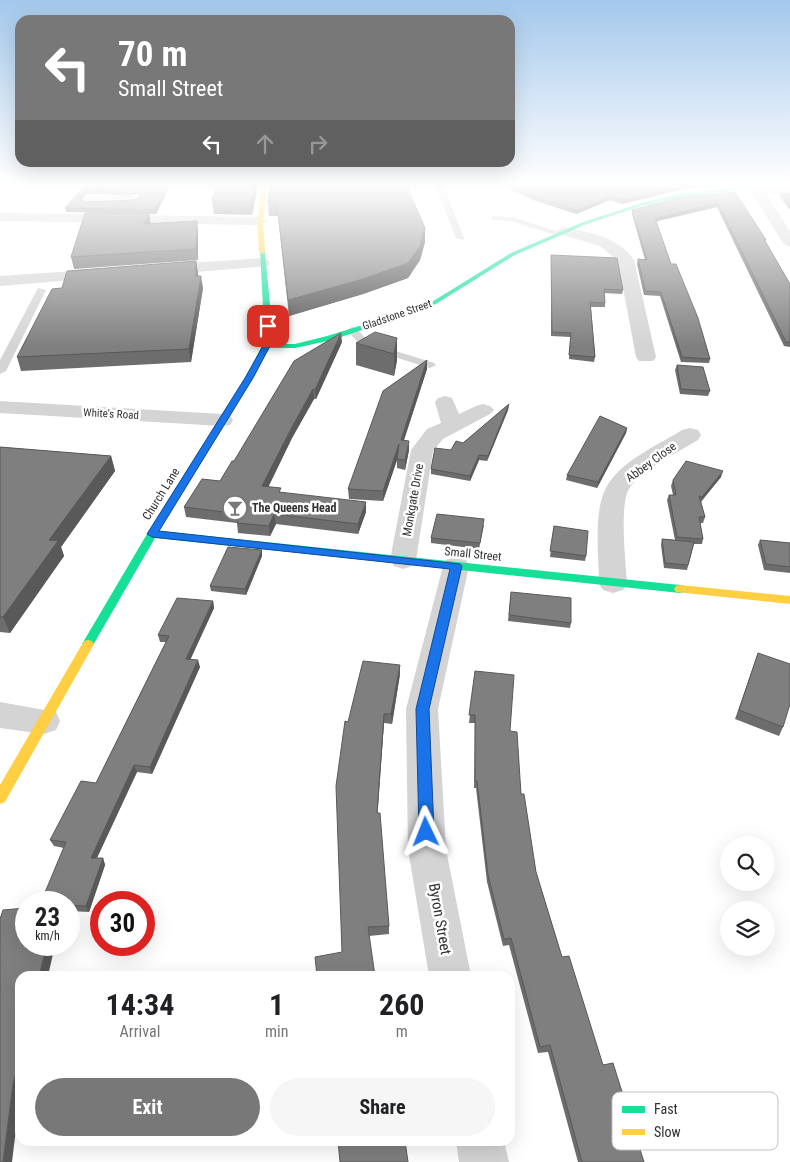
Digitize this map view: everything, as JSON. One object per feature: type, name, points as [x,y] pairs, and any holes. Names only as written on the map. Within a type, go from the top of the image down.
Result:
[{"type":"street","name":"Church Lane","points":[[0,798],[152,534],[266,346],[268,326],[261,239]]},
{"type":"street","name":"Gladstone Street","points":[[266,346],[295,346],[429,306],[513,254],[546,239]]},
{"type":"street","points":[[592,239],[604,242],[615,248],[626,260],[646,357]]},
{"type":"street","points":[[145,271],[262,263]]},
{"type":"street","points":[[0,281],[116,273]]},
{"type":"street","points":[[445,402],[452,424]]},
{"type":"street","name":"White's Road","points":[[0,407],[222,420]]},
{"type":"street","name":"Monkgate Drive","points":[[403,560],[422,450],[435,434],[483,410]]},
{"type":"street","name":"Abbey Close","points":[[613,584],[612,509],[617,488],[633,472],[690,435]]},
{"type":"street","name":"Small Street","points":[[152,534],[613,584],[790,600]]},
{"type":"street","name":"Byron Street","points":[[449,971],[427,849],[422,709],[456,566]]},
{"type":"street","points":[[0,716],[44,721]]},
{"type":"street","points":[[481,1146],[484,1162]]},
{"type":"lane","points":[[0,371],[41,290]]},
{"type":"lane","points":[[352,330],[366,346],[430,365]]},
{"type":"building","points":[[77,239],[196,239],[196,249],[71,257]]},
{"type":"building","points":[[281,239],[422,239],[420,246],[408,263],[363,279],[288,300]]},
{"type":"building","points":[[641,239],[662,239],[671,264],[676,264],[698,318],[710,359],[682,357],[661,292],[645,291],[638,259],[647,260]]},
{"type":"building","points":[[736,239],[764,239],[790,284],[790,342],[786,342]]},
{"type":"building","points":[[551,255],[617,258],[623,290],[604,289],[605,303],[590,302],[595,357],[569,355],[571,333],[552,332]]},
{"type":"building","points":[[196,261],[196,276],[201,276],[189,349],[17,357],[52,289],[62,288],[67,271]]},
{"type":"building","points":[[375,332],[397,338],[394,354],[356,343]]},
{"type":"building","points":[[341,333],[315,390],[313,389],[262,486],[281,488],[279,492],[366,502],[358,524],[274,514],[269,526],[237,523],[241,514],[184,507],[202,479],[220,481],[294,361]]},
{"type":"building","points":[[427,360],[401,440],[409,441],[405,460],[397,459],[399,444],[383,491],[348,489],[383,391]]},
{"type":"building","points":[[677,365],[703,367],[710,391],[681,389]]},
{"type":"building","points":[[509,404],[488,456],[479,455],[470,476],[431,469],[435,448],[451,450],[456,441],[463,443]]},
{"type":"building","points":[[600,416],[627,428],[598,482],[567,475]]},
{"type":"building","points":[[0,447],[111,456],[49,540],[58,541],[3,617],[0,617]]},
{"type":"building","points":[[686,461],[723,471],[702,497],[699,496],[705,517],[699,517],[703,539],[677,537],[669,495],[676,495],[673,480]]},
{"type":"building","points":[[437,514],[484,519],[480,543],[431,538]]},
{"type":"building","points":[[554,526],[588,531],[586,556],[550,551]]},
{"type":"building","points":[[662,539],[694,542],[688,565],[665,563]]},
{"type":"building","points":[[760,540],[790,543],[790,567],[766,564]]},
{"type":"building","points":[[228,547],[262,550],[245,589],[210,586]]},
{"type":"building","points":[[511,592],[571,598],[571,623],[509,615]]},
{"type":"building","points":[[177,598],[213,601],[186,659],[198,660],[150,767],[134,765],[91,858],[103,858],[86,906],[80,906],[80,891],[46,891],[66,842],[50,840],[81,781],[96,783],[169,636],[158,635]]},
{"type":"building","points":[[758,653],[790,664],[790,704],[783,727],[739,710]]},
{"type":"building","points":[[363,661],[400,665],[391,714],[384,714],[377,813],[380,813],[389,926],[368,927],[374,971],[316,971],[315,957],[342,952],[336,786],[345,721],[348,722]]},
{"type":"building","points":[[475,671],[514,675],[510,731],[517,732],[521,794],[524,794],[536,872],[562,957],[569,956],[603,1065],[613,1063],[622,1092],[612,1092],[612,1150],[640,1150],[644,1162],[582,1162],[550,1045],[540,1047],[511,938],[504,939],[488,875],[477,781],[475,781],[475,715],[469,715]]},
{"type":"building","points":[[15,909],[15,956],[44,956],[40,971],[15,971],[15,1076],[3,1162],[0,1162],[0,919],[3,910]]},
{"type":"building","points":[[338,1146],[406,1146],[408,1162],[340,1162]]},
{"type":"traffic: fast","points":[[266,346],[295,346],[329,338],[429,306],[513,254],[547,239]]},
{"type":"traffic: fast","points":[[88,644],[152,534],[249,378],[266,346],[268,326],[262,252]]},
{"type":"traffic: fast","points":[[152,534],[680,589]]},
{"type":"traffic: slow","points":[[261,239],[262,252]]},
{"type":"traffic: slow","points":[[680,589],[790,600]]},
{"type":"traffic: slow","points":[[0,798],[88,644]]},
{"type":"place","name":"The Queens Head","points":[[235,508]]},
{"type":"route","points":[[268,326],[266,346],[249,378],[152,534],[456,566],[422,709],[426,832]]}]
